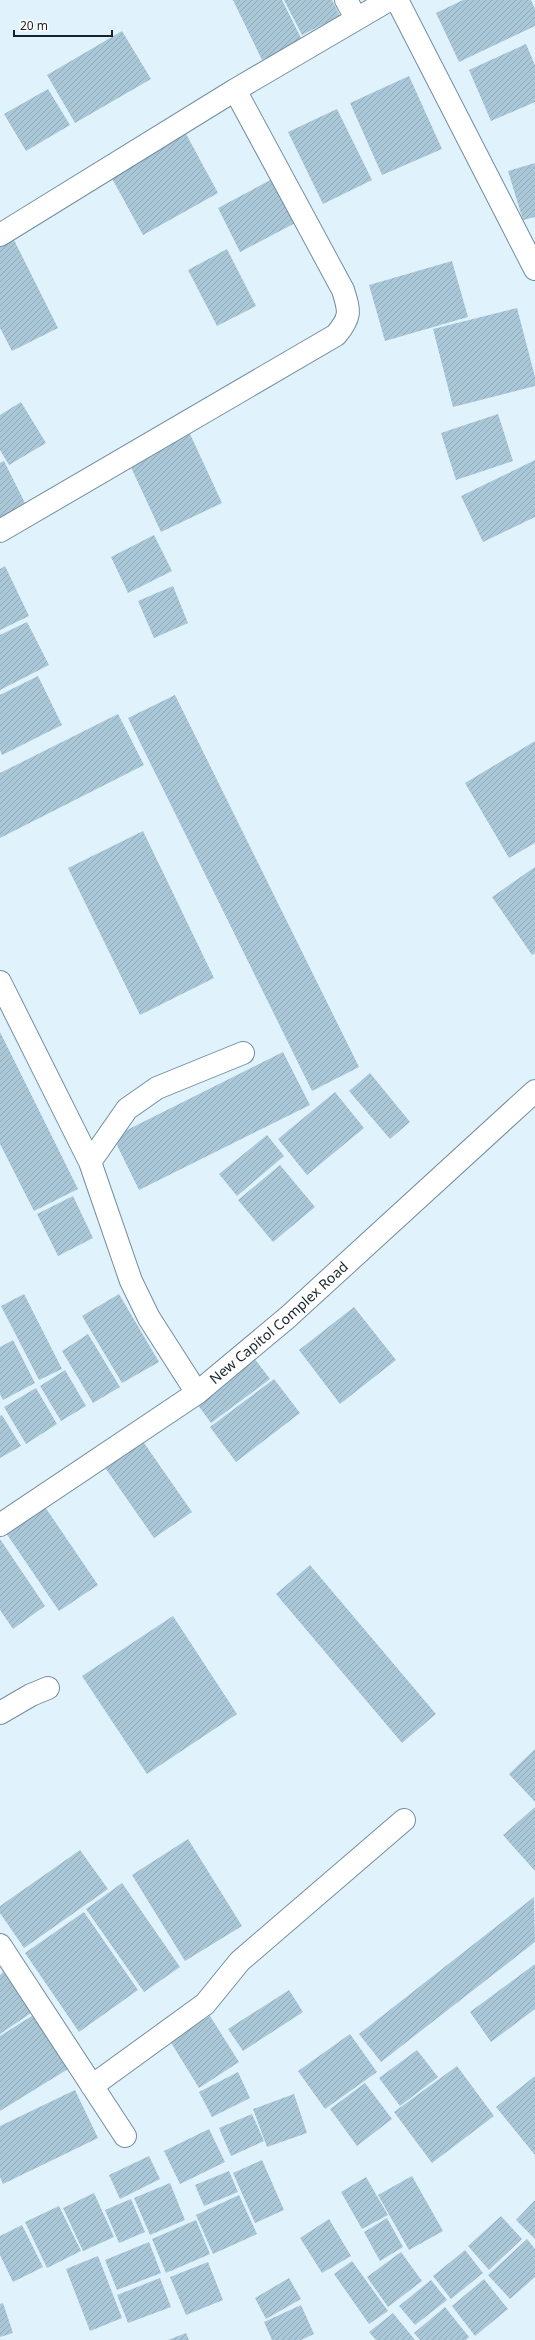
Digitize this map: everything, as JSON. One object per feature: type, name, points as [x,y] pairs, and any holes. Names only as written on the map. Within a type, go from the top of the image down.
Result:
[{"type":"street","points":[[0,235],[235,90],[351,9],[388,0]]},
{"type":"street","points":[[397,0],[535,269]]},
{"type":"street","points":[[0,531],[336,335],[347,322],[348,306],[343,290],[235,90]]},
{"type":"street","points":[[0,982],[90,1162],[131,1281],[149,1318],[197,1393]]},
{"type":"street","points":[[90,1162],[127,1109],[157,1088],[243,1053]]},
{"type":"street","name":"New Capitol Complex Road","points":[[0,1525],[197,1393],[288,1318],[535,1091]]},
{"type":"street","points":[[0,1714],[31,1695],[48,1688]]},
{"type":"street","points":[[92,2086],[205,2004],[240,1961],[404,1820]]},
{"type":"street","points":[[0,1945],[125,2136]]},
{"type":"building","points":[[233,0],[282,0],[302,40],[262,60]]},
{"type":"building","points":[[284,0],[332,0],[340,16],[302,35]]},
{"type":"building","points":[[463,0],[531,0],[535,9],[535,26],[459,62],[436,13]]},
{"type":"building","points":[[122,31],[151,79],[75,123],[47,75]]},
{"type":"building","points":[[526,44],[535,65],[535,102],[491,121],[469,70]]},
{"type":"building","points":[[409,76],[442,149],[382,175],[350,103]]},
{"type":"building","points":[[48,89],[70,125],[26,151],[4,114]]},
{"type":"building","points":[[337,109],[372,180],[323,204],[288,132]]},
{"type":"building","points":[[185,132],[218,193],[143,235],[109,173]]},
{"type":"building","points":[[535,163],[535,217],[523,220],[508,171]]},
{"type":"building","points":[[276,177],[299,221],[240,252],[218,208]]},
{"type":"building","points":[[12,236],[58,328],[12,351],[0,328],[0,242]]},
{"type":"building","points":[[227,249],[256,306],[217,326],[188,270]]},
{"type":"building","points":[[452,261],[468,317],[385,341],[369,285]]},
{"type":"building","points":[[517,308],[535,377],[535,386],[453,407],[433,329]]},
{"type":"building","points":[[21,402],[46,443],[9,465],[0,450],[0,415]]},
{"type":"building","points":[[498,414],[513,461],[456,480],[441,433]]},
{"type":"building","points":[[190,434],[222,503],[161,532],[129,463]]},
{"type":"building","points":[[535,460],[535,517],[483,542],[461,496]]},
{"type":"building","points":[[4,461],[29,511],[0,525],[0,463]]},
{"type":"building","points":[[154,535],[172,571],[128,593],[111,557]]},
{"type":"building","points":[[5,566],[29,616],[0,630],[0,569]]},
{"type":"building","points":[[173,586],[188,623],[154,638],[138,601]]},
{"type":"building","points":[[27,622],[49,665],[0,690],[0,635]]},
{"type":"building","points":[[38,676],[62,725],[2,755],[0,750],[0,695]]},
{"type":"building","points":[[175,695],[359,1067],[312,1091],[128,718]]},
{"type":"building","points":[[118,714],[144,765],[0,838],[0,773]]},
{"type":"building","points":[[535,741],[535,843],[509,858],[465,783]]},
{"type":"building","points":[[143,831],[214,978],[140,1015],[68,868]]},
{"type":"building","points":[[535,867],[535,953],[532,955],[492,897]]},
{"type":"building","points":[[0,1032],[78,1189],[34,1211],[0,1144]]},
{"type":"building","points":[[283,1052],[310,1105],[139,1190],[113,1137]]},
{"type":"building","points":[[370,1073],[410,1122],[390,1139],[349,1091]]},
{"type":"building","points":[[335,1092],[364,1128],[307,1175],[278,1139]]},
{"type":"building","points":[[267,1135],[284,1156],[237,1196],[219,1174]]},
{"type":"building","points":[[280,1165],[315,1207],[273,1242],[238,1200]]},
{"type":"building","points":[[73,1196],[93,1238],[58,1256],[37,1214]]},
{"type":"building","points":[[24,1294],[62,1369],[39,1380],[1,1306]]},
{"type":"building","points":[[119,1294],[159,1362],[122,1383],[82,1316]]},
{"type":"building","points":[[354,1307],[396,1360],[340,1404],[299,1350]]},
{"type":"building","points":[[88,1334],[120,1387],[93,1403],[62,1351]]},
{"type":"building","points":[[13,1340],[35,1383],[3,1400],[0,1394],[0,1347]]},
{"type":"building","points":[[251,1354],[270,1379],[211,1423],[192,1397]]},
{"type":"building","points":[[65,1370],[86,1406],[61,1421],[40,1386]]},
{"type":"building","points":[[274,1379],[300,1413],[236,1462],[210,1427]]},
{"type":"building","points":[[36,1388],[57,1424],[26,1444],[4,1407]]},
{"type":"building","points":[[2,1415],[21,1446],[0,1458],[0,1416]]},
{"type":"building","points":[[142,1440],[192,1512],[154,1538],[104,1466]]},
{"type":"building","points":[[41,1501],[98,1585],[59,1611],[2,1527]]},
{"type":"building","points":[[0,1539],[45,1606],[13,1629],[0,1610]]},
{"type":"building","points":[[310,1565],[436,1714],[402,1743],[276,1594]]},
{"type":"building","points":[[173,1616],[237,1714],[147,1774],[82,1676]]},
{"type":"building","points":[[535,1749],[535,1802],[509,1774]]},
{"type":"building","points":[[535,1807],[535,1871],[503,1835]]},
{"type":"building","points":[[188,1839],[242,1926],[185,1961],[132,1875]]},
{"type":"building","points":[[80,1850],[108,1889],[24,1948],[0,1913],[0,1906]]},
{"type":"building","points":[[122,1883],[180,1967],[144,1992],[86,1909]]},
{"type":"building","points":[[534,1897],[535,1942],[381,2062],[359,2034]]},
{"type":"building","points":[[84,1912],[138,1990],[79,2032],[25,1953]]},
{"type":"building","points":[[535,1964],[535,2009],[491,2042],[470,2012]]},
{"type":"building","points":[[3,1972],[31,2013],[0,2034],[0,1975]]},
{"type":"building","points":[[289,1990],[303,2012],[243,2051],[228,2029]]},
{"type":"building","points":[[35,2014],[68,2069],[0,2111],[0,2036]]},
{"type":"building","points":[[210,2016],[239,2062],[199,2088],[170,2041]]},
{"type":"building","points":[[350,2034],[377,2072],[325,2109],[298,2071]]},
{"type":"building","points":[[417,2050],[438,2077],[400,2106],[379,2078]]},
{"type":"building","points":[[457,2066],[494,2116],[432,2163],[394,2112]]},
{"type":"building","points":[[238,2072],[250,2098],[212,2117],[199,2092]]},
{"type":"building","points":[[535,2076],[535,2155],[496,2107]]},
{"type":"building","points":[[365,2083],[392,2119],[357,2146],[330,2109]]},
{"type":"building","points":[[75,2090],[98,2138],[3,2184],[0,2177],[0,2126]]},
{"type":"building","points":[[294,2094],[307,2133],[267,2147],[253,2109]]},
{"type":"building","points":[[252,2114],[264,2141],[231,2156],[219,2128]]},
{"type":"building","points":[[209,2129],[225,2162],[180,2184],[164,2151]]},
{"type":"building","points":[[149,2156],[160,2179],[120,2199],[109,2175]]},
{"type":"building","points":[[262,2160],[284,2210],[255,2223],[233,2173]]},
{"type":"building","points":[[229,2171],[238,2192],[204,2206],[195,2185]]},
{"type":"building","points":[[412,2176],[443,2231],[409,2250],[378,2195]]},
{"type":"building","points":[[366,2177],[388,2215],[362,2229],[341,2192]]},
{"type":"building","points":[[170,2183],[185,2220],[150,2235],[134,2198]]},
{"type":"building","points":[[94,2193],[114,2237],[83,2251],[63,2208]]},
{"type":"building","points":[[239,2195],[257,2234],[213,2254],[196,2215]]},
{"type":"building","points":[[131,2199],[145,2232],[119,2243],[105,2210]]},
{"type":"building","points":[[535,2200],[535,2239],[516,2220]]},
{"type":"building","points":[[59,2206],[81,2251],[47,2268],[25,2222]]},
{"type":"building","points":[[501,2216],[522,2239],[489,2270],[468,2246]]},
{"type":"building","points":[[387,2218],[403,2247],[380,2261],[364,2232]]},
{"type":"building","points":[[329,2219],[351,2256],[322,2273],[300,2238]]},
{"type":"building","points":[[196,2220],[210,2254],[166,2273],[152,2239]]},
{"type":"building","points":[[22,2225],[43,2267],[13,2282],[0,2255],[0,2236]]},
{"type":"building","points":[[527,2239],[535,2249],[535,2277],[510,2299],[488,2275]]},
{"type":"building","points":[[149,2242],[161,2273],[117,2290],[105,2260]]},
{"type":"building","points":[[465,2250],[483,2273],[451,2299],[433,2276]]},
{"type":"building","points":[[401,2252],[422,2281],[388,2307],[367,2277]]},
{"type":"building","points":[[98,2256],[122,2318],[90,2331],[66,2269]]},
{"type":"building","points":[[352,2261],[388,2311],[369,2324],[334,2274]]},
{"type":"building","points":[[208,2262],[223,2300],[186,2315],[170,2277]]},
{"type":"building","points":[[160,2278],[171,2307],[128,2323],[117,2295]]},
{"type":"building","points":[[289,2278],[301,2299],[266,2319],[255,2298]]},
{"type":"building","points":[[484,2279],[508,2309],[475,2336],[452,2306]]},
{"type":"building","points":[[431,2280],[447,2300],[415,2325],[399,2306]]},
{"type":"building","points":[[3,2303],[13,2333],[0,2337],[0,2304]]},
{"type":"building","points":[[301,2305],[314,2334],[301,2340],[272,2340],[264,2322]]},
{"type":"building","points":[[445,2307],[469,2337],[466,2340],[420,2340],[414,2333]]},
{"type":"building","points":[[393,2313],[415,2340],[376,2340],[369,2332]]},
{"type":"building","points":[[186,2333],[189,2340],[168,2340]]}]
